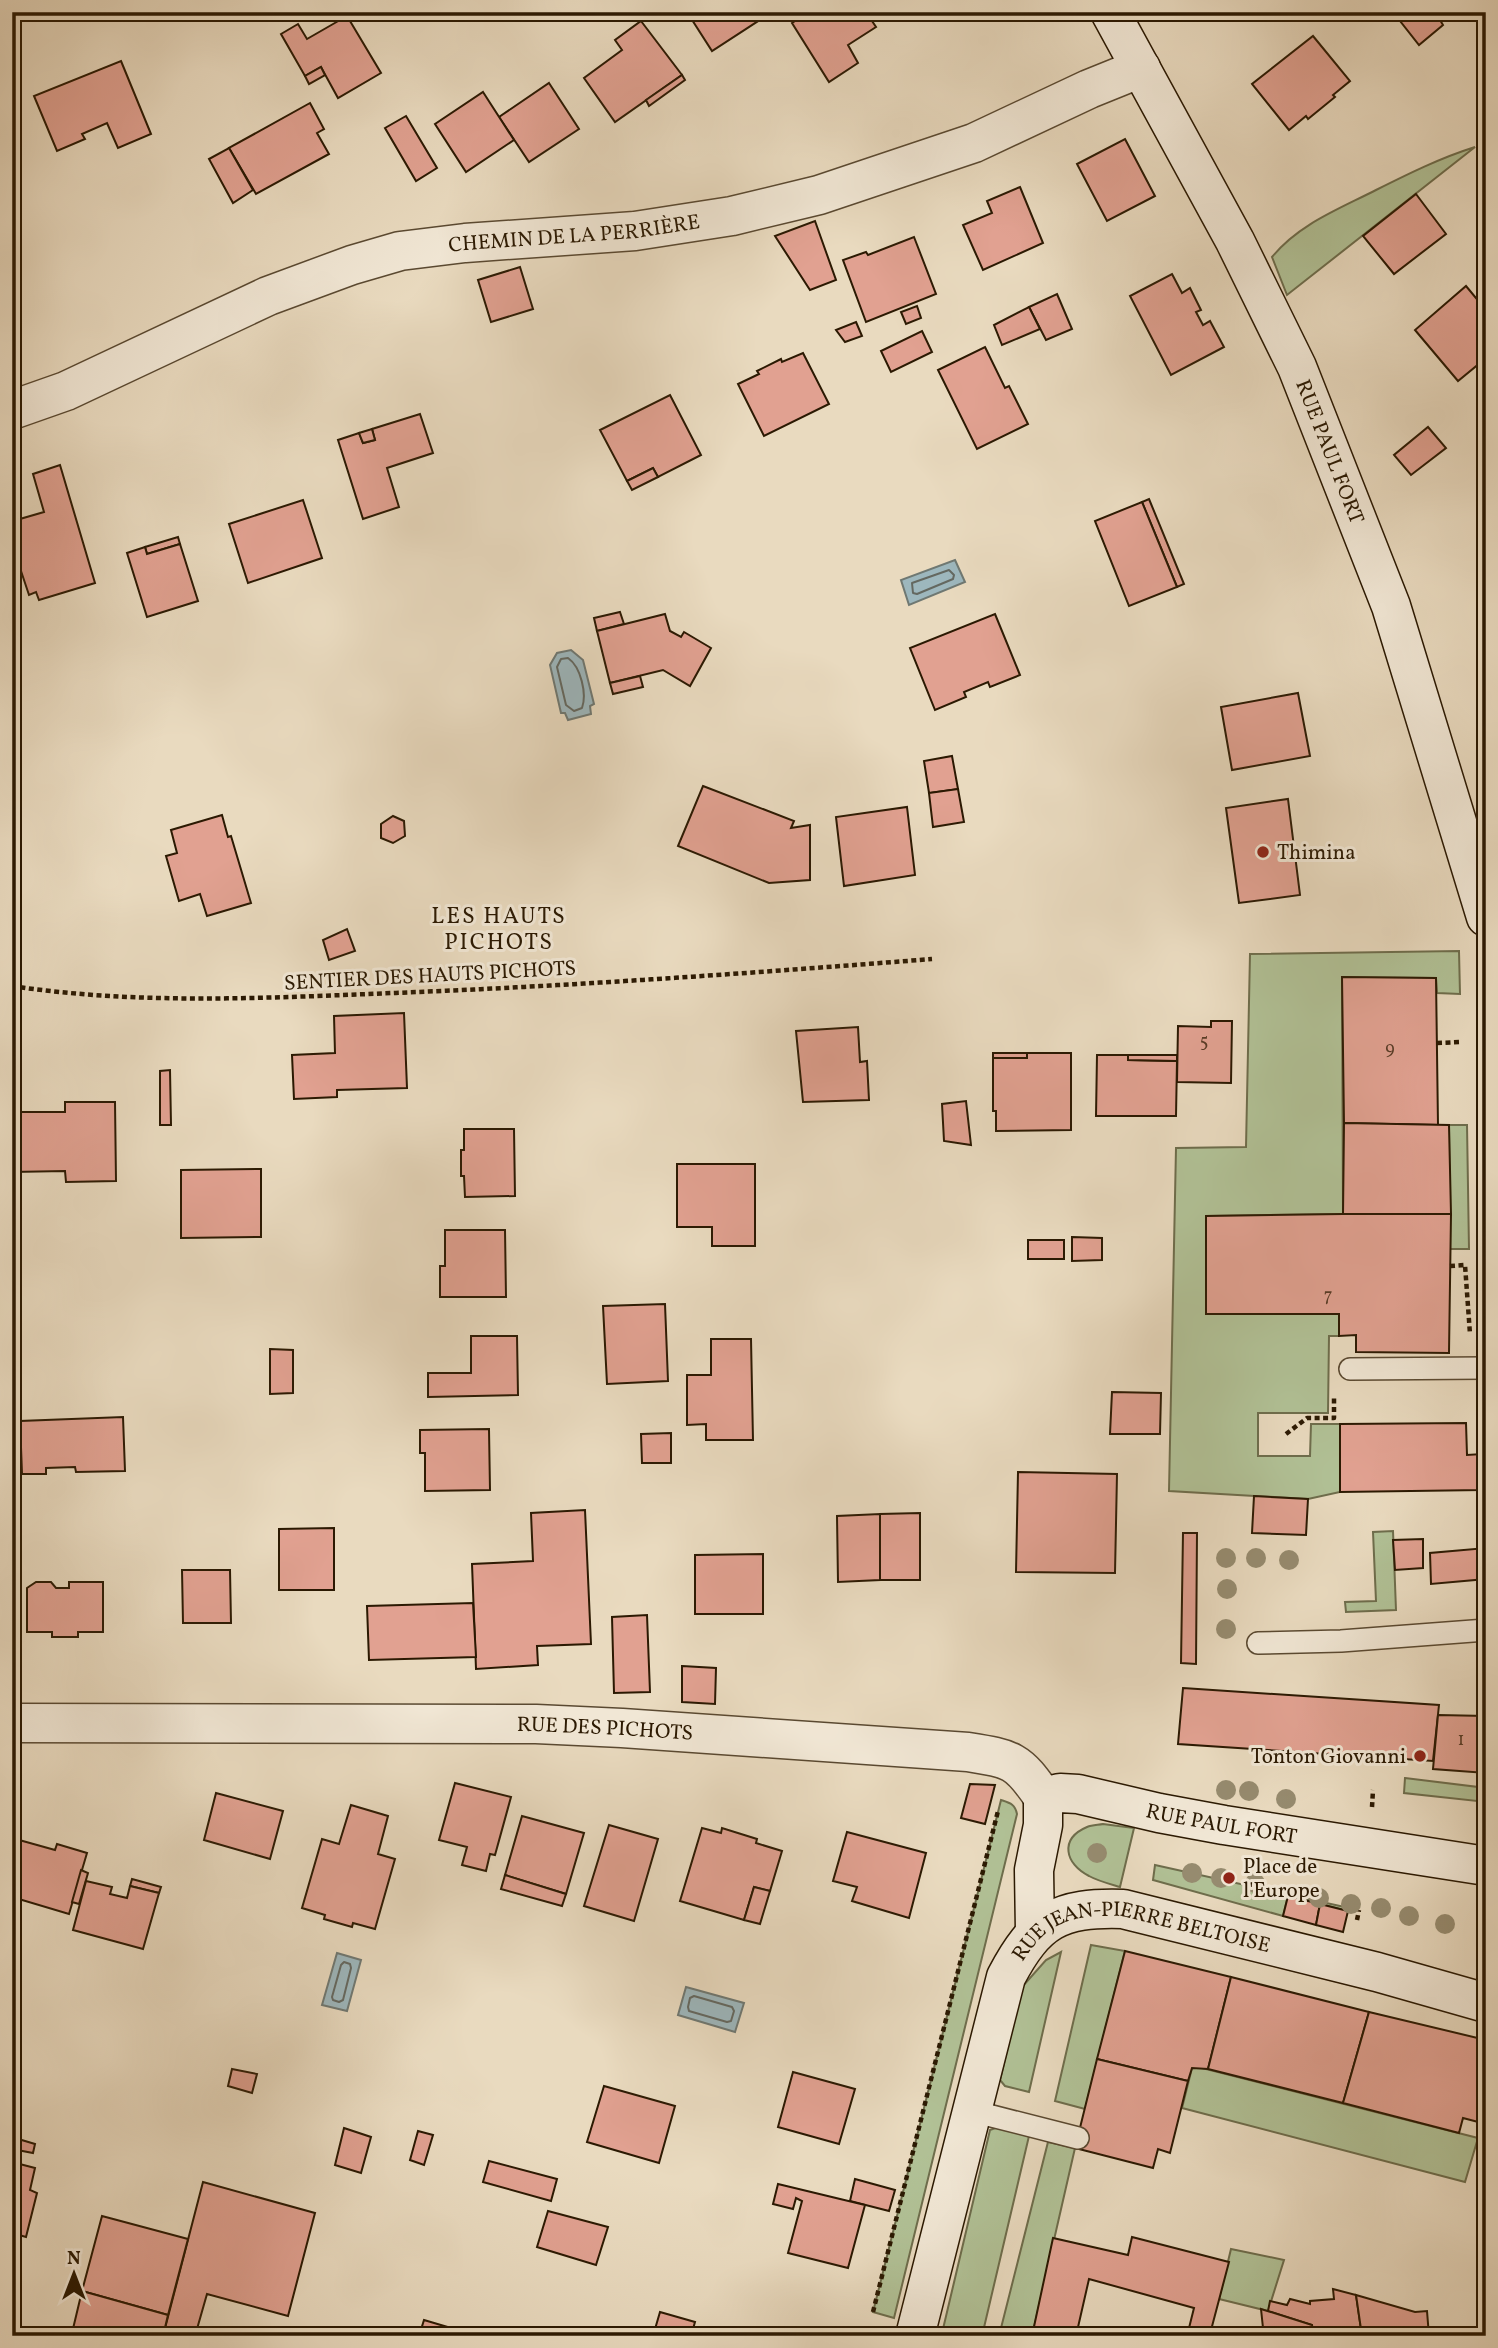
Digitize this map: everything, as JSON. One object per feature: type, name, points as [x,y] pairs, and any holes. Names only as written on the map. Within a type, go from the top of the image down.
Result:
[{"type":"street","name":"RUE PAUL FORT","points":[[1111,12],[1235,240],[1297,367],[1391,606],[1486,918]]},
{"type":"street","name":"CHEMIN DE LA PERRIÈRE","points":[[12,410],[66,391],[268,296],[352,265],[400,251],[465,243],[635,231],[732,216],[807,198],[974,143],[1089,89],[1142,68]]},
{"type":"street","name":"RUE DES PICHOTS","points":[[12,1723],[536,1724],[968,1752],[1005,1758],[1027,1773],[1043,1797]]},
{"type":"street","name":"RUE PAUL FORT","points":[[1043,1797],[1060,1793],[1078,1794],[1224,1825],[1486,1866]]},
{"type":"street","points":[[1035,1932],[1034,1870],[1043,1825],[1043,1797]]},
{"type":"street","name":"RUE JEAN-PIERRE BELTOISE","points":[[915,2336],[1006,1977],[1017,1956],[1035,1932],[1062,1915],[1088,1908],[1123,1909],[1377,1972],[1486,2003]]},
{"type":"lane","points":[[1350,1369],[1486,1368]]},
{"type":"lane","points":[[1258,1643],[1341,1641],[1486,1630]]},
{"type":"lane","points":[[972,2111],[1078,2138]]},
{"type":"path","name":"SENTIER DES HAUTS PICHOTS","points":[[12,986],[83,994],[277,998],[673,979],[932,959]]},
{"type":"path","points":[[1437,1043],[1462,1042]]},
{"type":"path","points":[[1450,1266],[1465,1265],[1471,1342]]},
{"type":"path","points":[[873,2312],[1001,1800]]},
{"type":"path","points":[[1357,1920],[1359,1910]]},
{"type":"green space","points":[[1475,147],[1287,295],[1272,257],[1294,235],[1320,218],[1400,178]]},
{"type":"green space","points":[[1459,951],[1460,994],[1437,993],[1436,978],[1342,977],[1343,1214],[1207,1216],[1206,1313],[1339,1314],[1339,1336],[1329,1336],[1328,1413],[1258,1413],[1258,1456],[1310,1456],[1311,1424],[1340,1424],[1340,1492],[1308,1499],[1169,1491],[1176,1148],[1246,1147],[1250,954]]},
{"type":"green space","points":[[1449,1125],[1467,1125],[1469,1249],[1450,1249]]},
{"type":"green space","points":[[1393,1531],[1396,1610],[1346,1612],[1345,1602],[1376,1601],[1373,1532]]},
{"type":"green space","points":[[1405,1778],[1486,1788],[1486,1802],[1404,1793]]},
{"type":"green space","points":[[1001,1800],[1012,1804],[1017,1814],[894,2318],[873,2312]]},
{"type":"green space","points":[[1103,1824],[1134,1828],[1120,1887],[1081,1871],[1068,1852],[1072,1838],[1078,1832],[1089,1826]]},
{"type":"green space","points":[[1155,1865],[1349,1908],[1348,1911],[1288,1896],[1283,1916],[1153,1880]]},
{"type":"green space","points":[[1091,1945],[1125,1951],[1085,2109],[1055,2101]]},
{"type":"green space","points":[[1061,1952],[1029,2092],[1005,2086],[1000,2080],[1022,1987],[1046,1960]]},
{"type":"green space","points":[[1198,2067],[1478,2138],[1465,2182],[1182,2108],[1192,2068]]},
{"type":"green space","points":[[998,2127],[1029,2136],[982,2336],[943,2329],[990,2130]]},
{"type":"green space","points":[[1048,2142],[1075,2148],[1032,2336],[999,2336]]},
{"type":"green space","points":[[1231,2249],[1284,2260],[1268,2311],[1219,2299]]},
{"type":"water","points":[[955,560],[965,582],[909,605],[901,580]]},
{"type":"water","points":[[571,650],[583,660],[594,704],[590,706],[591,714],[568,720],[565,713],[561,713],[550,665],[557,653]]},
{"type":"water","points":[[337,1953],[361,1960],[347,2011],[322,2005]]},
{"type":"water","points":[[686,1987],[744,2003],[735,2032],[678,2015]]},
{"type":"building","points":[[687,12],[767,12],[769,14],[712,51]]},
{"type":"building","points":[[809,12],[866,12],[876,27],[848,45],[858,63],[829,82],[792,23]]},
{"type":"building","points":[[1393,12],[1449,12],[1440,20],[1443,25],[1419,45]]},
{"type":"building","points":[[347,16],[381,73],[338,98],[321,67],[305,76],[281,34],[298,24],[307,39]]},
{"type":"building","points":[[641,21],[682,75],[615,122],[584,78],[622,50],[615,40]]},
{"type":"building","points":[[1313,36],[1350,81],[1308,119],[1306,116],[1289,130],[1252,84]]},
{"type":"building","points":[[121,61],[151,134],[118,148],[107,123],[82,134],[85,139],[57,151],[34,96]]},
{"type":"building","points":[[321,67],[325,75],[309,84],[305,76]]},
{"type":"building","points":[[682,75],[685,80],[649,106],[646,100]]},
{"type":"building","points":[[549,83],[579,129],[529,162],[499,117]]},
{"type":"building","points":[[483,92],[514,140],[466,172],[435,124]]},
{"type":"building","points":[[310,103],[324,129],[317,133],[329,154],[256,194],[229,148]]},
{"type":"building","points":[[406,116],[437,168],[416,181],[385,128]]},
{"type":"building","points":[[1125,139],[1155,196],[1107,221],[1077,164]]},
{"type":"building","points":[[229,148],[253,190],[233,203],[209,159]]},
{"type":"building","points":[[1020,187],[1043,243],[983,270],[963,225],[992,213],[987,201]]},
{"type":"building","points":[[1416,194],[1446,234],[1394,274],[1363,236]]},
{"type":"building","points":[[815,221],[836,280],[810,290],[775,236]]},
{"type":"building","points":[[914,237],[936,294],[866,322],[843,260],[866,252],[868,255]]},
{"type":"building","points":[[520,267],[533,309],[491,322],[478,280]]},
{"type":"building","points":[[1172,274],[1182,293],[1190,288],[1201,310],[1196,312],[1203,325],[1210,321],[1224,347],[1171,375],[1130,296]]},
{"type":"building","points":[[1466,286],[1486,310],[1486,358],[1458,381],[1415,330]]},
{"type":"building","points":[[1057,294],[1072,329],[1046,340],[1029,307]]},
{"type":"building","points":[[917,306],[921,318],[906,324],[901,312]]},
{"type":"building","points":[[1029,307],[1040,329],[1002,345],[994,325]]},
{"type":"building","points":[[856,322],[862,336],[845,342],[836,330]]},
{"type":"building","points":[[922,331],[932,352],[891,372],[881,351]]},
{"type":"building","points":[[985,347],[1005,388],[1009,386],[1028,424],[977,449],[938,370]]},
{"type":"building","points":[[803,353],[829,404],[764,436],[738,384],[781,359],[782,362]]},
{"type":"building","points":[[670,395],[701,455],[658,477],[653,468],[627,481],[600,430]]},
{"type":"building","points":[[420,414],[433,453],[387,468],[399,507],[363,519],[338,440],[359,433],[363,443],[375,440],[372,429]]},
{"type":"building","points":[[1428,427],[1446,448],[1411,475],[1394,455]]},
{"type":"building","points":[[372,429],[375,440],[363,443],[359,433]]},
{"type":"building","points":[[60,465],[95,583],[39,600],[36,592],[29,595],[12,544],[20,542],[13,521],[44,512],[33,474]]},
{"type":"building","points":[[653,468],[658,477],[632,490],[627,481]]},
{"type":"building","points":[[1149,499],[1184,584],[1177,587],[1142,502]]},
{"type":"building","points":[[303,500],[322,558],[248,583],[229,524]]},
{"type":"building","points":[[1142,502],[1177,587],[1129,606],[1095,521]]},
{"type":"building","points":[[178,537],[180,544],[147,554],[145,547]]},
{"type":"building","points":[[180,544],[198,601],[147,617],[127,553],[145,547],[147,554]]},
{"type":"building","points":[[620,612],[624,624],[597,631],[594,618]]},
{"type":"building","points":[[665,614],[670,631],[681,637],[684,632],[711,648],[690,686],[663,670],[610,683],[597,631]]},
{"type":"building","points":[[995,614],[1020,675],[990,687],[988,682],[964,692],[966,697],[935,710],[910,648]]},
{"type":"building","points":[[640,676],[643,687],[613,694],[610,683]]},
{"type":"building","points":[[1298,693],[1310,756],[1232,770],[1221,707]]},
{"type":"building","points":[[952,756],[958,789],[929,793],[924,761]]},
{"type":"building","points":[[703,786],[794,821],[791,828],[810,825],[810,880],[769,883],[678,846]]},
{"type":"building","points":[[958,789],[964,822],[933,827],[929,793]]},
{"type":"building","name":"Thimina","points":[[1288,799],[1300,895],[1239,903],[1226,808]]},
{"type":"building","points":[[907,807],[915,875],[844,886],[836,817]]},
{"type":"building","points":[[222,815],[251,903],[207,916],[200,894],[179,901],[166,856],[177,853],[171,830]]},
{"type":"building","points":[[393,816],[404,821],[405,836],[393,843],[381,838],[381,824]]},
{"type":"building","points":[[347,929],[355,951],[329,960],[323,940]]},
{"type":"building","points":[[1342,977],[1436,978],[1438,1125],[1344,1123]]},
{"type":"building","points":[[404,1013],[407,1088],[337,1090],[337,1097],[294,1099],[292,1055],[335,1053],[334,1016]]},
{"type":"building","points":[[1211,1021],[1232,1021],[1231,1083],[1177,1082],[1178,1026],[1211,1027]]},
{"type":"building","points":[[858,1027],[860,1062],[867,1061],[869,1100],[803,1102],[796,1031]]},
{"type":"building","points":[[993,1053],[1027,1053],[1027,1058],[993,1058]]},
{"type":"building","points":[[1027,1053],[1071,1053],[1071,1130],[996,1131],[996,1111],[993,1111],[993,1058],[1027,1058]]},
{"type":"building","points":[[1097,1055],[1128,1055],[1128,1060],[1177,1061],[1176,1116],[1096,1116]]},
{"type":"building","points":[[1128,1055],[1177,1055],[1177,1061],[1128,1060]]},
{"type":"building","points":[[170,1070],[171,1125],[160,1125],[160,1071]]},
{"type":"building","points":[[966,1101],[971,1145],[944,1141],[942,1104]]},
{"type":"building","points":[[65,1102],[115,1102],[116,1181],[66,1182],[65,1171],[12,1172],[12,1112],[65,1112]]},
{"type":"building","points":[[1344,1123],[1449,1125],[1451,1214],[1343,1214]]},
{"type":"building","points":[[464,1129],[514,1129],[515,1196],[465,1197],[464,1176],[461,1176]]},
{"type":"building","points":[[677,1164],[755,1164],[755,1246],[712,1246],[712,1227],[677,1227]]},
{"type":"building","points":[[261,1169],[261,1237],[181,1238],[181,1170]]},
{"type":"building","points":[[1451,1214],[1449,1353],[1356,1352],[1356,1335],[1339,1336],[1339,1314],[1206,1314],[1206,1216]]},
{"type":"building","points":[[445,1230],[505,1230],[506,1297],[440,1297],[440,1266],[445,1266]]},
{"type":"building","points":[[1072,1237],[1102,1238],[1102,1260],[1072,1261]]},
{"type":"building","points":[[1028,1240],[1064,1240],[1064,1259],[1028,1259]]},
{"type":"building","points":[[665,1304],[668,1381],[607,1384],[603,1306]]},
{"type":"building","points":[[471,1336],[517,1336],[518,1395],[428,1397],[428,1373],[471,1373]]},
{"type":"building","points":[[711,1339],[751,1339],[753,1440],[706,1440],[706,1424],[687,1425],[687,1375],[711,1375]]},
{"type":"building","points":[[270,1349],[293,1350],[293,1393],[270,1394]]},
{"type":"building","points":[[1112,1392],[1161,1393],[1160,1434],[1110,1434]]},
{"type":"building","points":[[123,1417],[125,1471],[76,1472],[75,1467],[46,1468],[46,1474],[22,1474],[20,1421]]},
{"type":"building","points":[[1466,1423],[1467,1455],[1482,1454],[1482,1490],[1340,1492],[1340,1424]]},
{"type":"building","points":[[489,1429],[490,1490],[425,1491],[425,1453],[420,1453],[420,1430]]},
{"type":"building","points":[[671,1433],[671,1463],[642,1463],[641,1434]]},
{"type":"building","points":[[1018,1472],[1117,1474],[1115,1573],[1016,1572]]},
{"type":"building","points":[[1254,1496],[1308,1499],[1306,1535],[1252,1533]]},
{"type":"building","points":[[585,1510],[591,1644],[537,1646],[538,1665],[476,1669],[472,1564],[533,1561],[531,1513]]},
{"type":"building","points":[[920,1513],[920,1580],[880,1580],[880,1514]]},
{"type":"building","points":[[880,1514],[880,1580],[838,1582],[837,1516]]},
{"type":"building","points":[[334,1528],[334,1590],[279,1590],[279,1529]]},
{"type":"building","points":[[1183,1533],[1197,1533],[1196,1664],[1181,1663]]},
{"type":"building","points":[[1423,1539],[1423,1568],[1395,1570],[1393,1540]]},
{"type":"building","points":[[1486,1548],[1486,1579],[1431,1584],[1430,1553]]},
{"type":"building","points":[[763,1554],[763,1614],[695,1614],[695,1555]]},
{"type":"building","points":[[182,1570],[230,1570],[231,1623],[183,1623]]},
{"type":"building","points":[[36,1582],[51,1582],[56,1588],[69,1588],[69,1582],[103,1582],[103,1632],[78,1632],[78,1637],[52,1637],[52,1632],[27,1632],[27,1588]]},
{"type":"building","points":[[473,1603],[476,1657],[369,1660],[367,1606]]},
{"type":"building","points":[[647,1615],[650,1692],[614,1693],[612,1617]]},
{"type":"building","points":[[682,1666],[716,1668],[715,1704],[682,1702]]},
{"type":"building","points":[[1183,1688],[1439,1705],[1433,1761],[1178,1744]]},
{"type":"building","points":[[1438,1715],[1486,1716],[1486,1773],[1433,1769]]},
{"type":"building","points":[[455,1783],[511,1797],[495,1855],[490,1854],[486,1871],[462,1865],[467,1847],[439,1840]]},
{"type":"building","points":[[970,1784],[995,1785],[985,1824],[961,1818]]},
{"type":"building","points":[[216,1793],[283,1811],[270,1859],[204,1840]]},
{"type":"building","points":[[351,1805],[388,1816],[378,1854],[395,1859],[375,1929],[353,1923],[352,1927],[324,1919],[325,1915],[302,1908],[322,1839],[339,1844]]},
{"type":"building","points":[[522,1816],[584,1833],[566,1894],[505,1875]]},
{"type":"building","points":[[609,1825],[658,1839],[634,1921],[584,1906]]},
{"type":"building","points":[[702,1828],[721,1833],[722,1828],[757,1839],[756,1843],[782,1851],[770,1891],[754,1887],[744,1920],[680,1901]]},
{"type":"building","points":[[847,1832],[926,1853],[909,1918],[852,1901],[857,1887],[833,1881]]},
{"type":"building","points":[[12,1838],[55,1850],[57,1844],[87,1853],[69,1914],[12,1897]]},
{"type":"building","points":[[81,1870],[88,1873],[79,1904],[72,1902]]},
{"type":"building","points":[[505,1875],[566,1894],[562,1906],[501,1889]]},
{"type":"building","points":[[132,1879],[161,1887],[159,1893],[130,1886]]},
{"type":"building","points":[[86,1881],[112,1887],[110,1894],[127,1898],[130,1886],[159,1893],[143,1949],[73,1930]]},
{"type":"building","points":[[754,1887],[770,1891],[760,1924],[744,1920]]},
{"type":"building","points":[[1288,1896],[1320,1904],[1316,1925],[1283,1916]]},
{"type":"building","points":[[1320,1904],[1348,1911],[1343,1932],[1316,1925]]},
{"type":"building","points":[[1125,1951],[1231,1977],[1208,2069],[1192,2068],[1188,2081],[1097,2059]]},
{"type":"building","points":[[1231,1977],[1369,2012],[1343,2103],[1208,2069]]},
{"type":"building","points":[[1369,2012],[1486,2040],[1486,2109],[1482,2123],[1463,2118],[1459,2133],[1343,2103]]},
{"type":"building","points":[[1097,2059],[1188,2081],[1170,2153],[1158,2149],[1153,2168],[1075,2148]]},
{"type":"building","points":[[232,2069],[257,2074],[252,2093],[228,2086]]},
{"type":"building","points":[[793,2072],[855,2089],[839,2144],[778,2127]]},
{"type":"building","points":[[604,2086],[675,2106],[659,2163],[587,2142]]},
{"type":"building","points":[[344,2128],[371,2137],[361,2173],[335,2165]]},
{"type":"building","points":[[418,2131],[433,2135],[424,2165],[410,2160]]},
{"type":"building","points":[[15,2138],[35,2144],[33,2153],[12,2149]]},
{"type":"building","points":[[489,2161],[557,2179],[551,2201],[483,2182]]},
{"type":"building","points":[[12,2162],[35,2168],[30,2190],[37,2193],[26,2237],[12,2233]]},
{"type":"building","points":[[855,2179],[895,2190],[889,2211],[850,2201]]},
{"type":"building","points":[[203,2182],[315,2213],[288,2316],[207,2294],[195,2336],[163,2336]]},
{"type":"building","points":[[778,2184],[865,2205],[848,2268],[788,2253],[802,2201],[796,2198],[793,2209],[773,2204]]},
{"type":"building","points":[[548,2211],[608,2227],[596,2265],[537,2247]]},
{"type":"building","points":[[102,2216],[188,2239],[168,2315],[82,2291]]},
{"type":"building","points":[[1132,2237],[1229,2262],[1210,2334],[1189,2328],[1194,2308],[1089,2279],[1076,2336],[1032,2336],[1053,2238],[1128,2255]]},
{"type":"building","points":[[1333,2289],[1356,2295],[1362,2336],[1313,2336],[1312,2325],[1268,2311],[1270,2301],[1287,2305],[1290,2299],[1310,2304],[1310,2301],[1334,2299]]},
{"type":"building","points":[[82,2291],[168,2315],[163,2336],[87,2336],[72,2333]]},
{"type":"building","points":[[1356,2295],[1415,2312],[1427,2311],[1429,2336],[1362,2336]]},
{"type":"building","points":[[1261,2309],[1312,2325],[1313,2336],[1240,2336],[1240,2328],[1263,2328]]},
{"type":"building","points":[[660,2312],[695,2322],[691,2336],[653,2336]]},
{"type":"building","points":[[424,2320],[478,2336],[419,2336]]},
{"type":"place","name":"Thimina","points":[[1263,852]]},
{"type":"place","name":"Tonton Giovanni","points":[[1420,1756]]},
{"type":"place","name":"Place de l'Europe","points":[[1229,1878]]},
{"type":"district","name":"LES HAUTS PICHOTS","points":[[499,928]]}]
